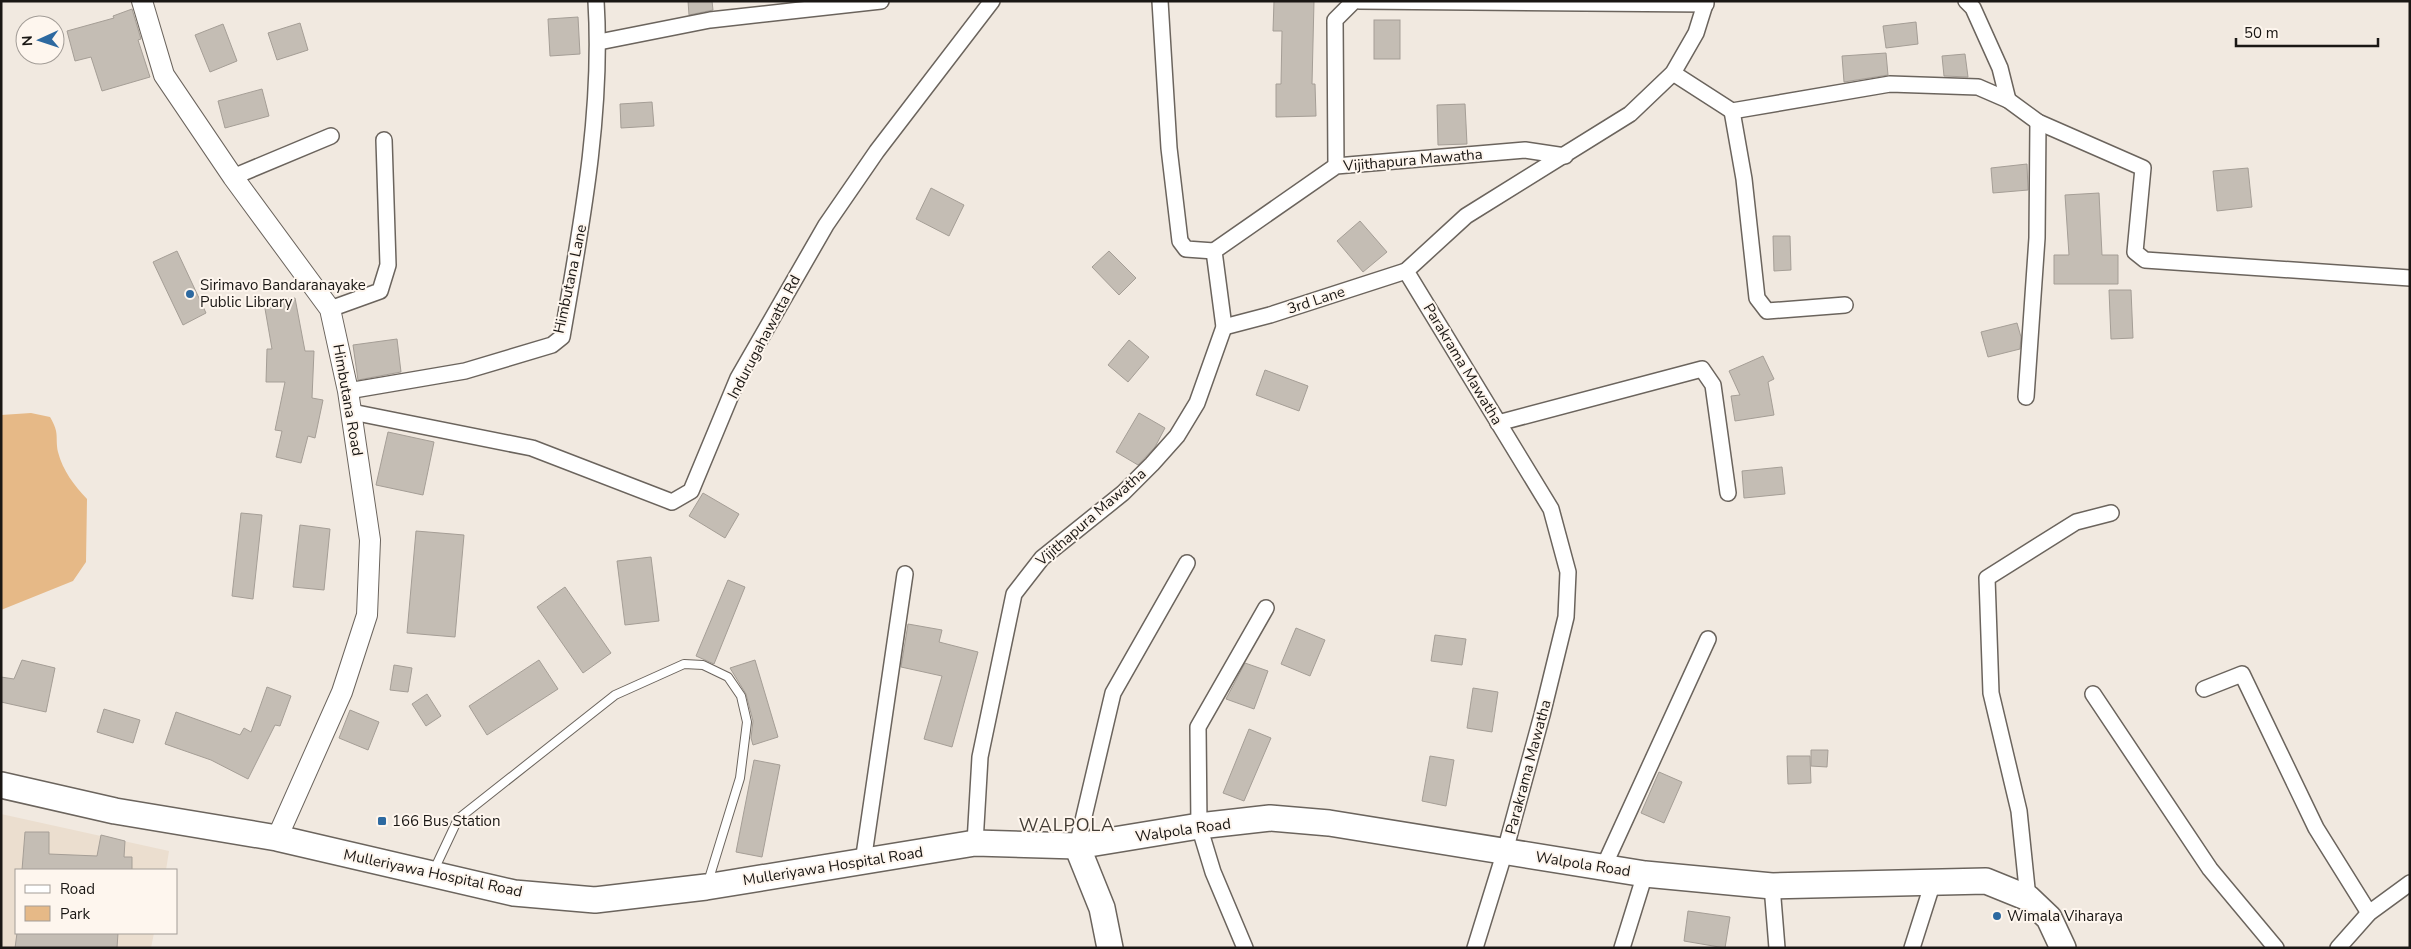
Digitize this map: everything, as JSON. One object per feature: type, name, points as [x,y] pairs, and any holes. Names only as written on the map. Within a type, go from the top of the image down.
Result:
[{"type":"main road","name":"Mulleriyawa Hospital Road","points":[[1,785],[115,811],[277,838],[514,893],[595,900],[706,887],[975,843],[1077,846]]},
{"type":"main road","name":"Walpola Road","points":[[1077,846],[1199,826],[1270,818],[1329,823],[1645,874],[1772,886],[1986,881],[2028,898],[2049,918],[2063,948]]},
{"type":"main road","points":[[1077,846],[1102,908],[1110,948]]},
{"type":"street","name":"Himbutana Road","points":[[142,1],[164,74],[233,176],[330,309],[352,412],[370,540],[367,615],[342,692],[277,838]]},
{"type":"street","name":"Himbutana Lane","points":[[348,391],[465,371],[552,345],[562,337],[587,197],[599,42],[596,1]]},
{"type":"street","points":[[599,42],[710,20],[881,1]]},
{"type":"street","name":"Indurugahawatta Rd","points":[[352,412],[532,448],[672,502],[691,491],[738,378],[826,225],[877,151],[992,1]]},
{"type":"street","points":[[1160,1],[1168,148],[1180,241],[1186,249],[1214,250]]},
{"type":"street","points":[[1336,166],[1336,20],[1354,1]]},
{"type":"street","points":[[1359,1],[1706,3],[1696,33],[1673,73],[1630,114],[1466,216],[1406,271]]},
{"type":"street","points":[[1966,1],[1973,8],[2000,68],[2008,100]]},
{"type":"street","points":[[1673,73],[1732,111],[1890,84],[1978,87],[2008,100],[2038,122],[2144,168],[2135,252],[2145,260],[2410,278]]},
{"type":"street","points":[[1732,111],[1744,179],[1757,298],[1767,312],[1845,304]]},
{"type":"street","points":[[2026,397],[2037,238],[2038,122]]},
{"type":"street","points":[[233,176],[331,136]]},
{"type":"street","points":[[330,309],[380,291],[388,265],[384,140]]},
{"type":"street","name":"Vijithapura Mawatha","points":[[975,843],[980,757],[1014,594],[1042,558],[1123,493],[1177,436],[1197,403],[1224,327],[1214,250],[1336,166],[1525,150],[1565,156]]},
{"type":"street","name":"3rd Lane","points":[[1224,327],[1270,315],[1406,271]]},
{"type":"street","name":"Parakrama Mawatha","points":[[1406,271],[1551,509],[1568,572],[1566,617],[1542,715],[1505,851],[1475,948]]},
{"type":"street","points":[[1498,423],[1702,369],[1714,385],[1728,493]]},
{"type":"street","points":[[2028,898],[2019,811],[1991,693],[1986,578],[2076,522],[2111,513]]},
{"type":"street","points":[[1077,846],[1113,693],[1187,564]]},
{"type":"street","points":[[863,862],[905,574]]},
{"type":"street","points":[[1245,948],[1213,872],[1199,826],[1198,727],[1266,608]]},
{"type":"street","points":[[1604,866],[1708,639]]},
{"type":"street","points":[[2204,689],[2242,674],[2316,828],[2369,913]]},
{"type":"street","points":[[2093,694],[2210,869],[2276,948]]},
{"type":"street","points":[[1622,948],[1645,874]]},
{"type":"street","points":[[1912,948],[1933,882]]},
{"type":"street","points":[[2338,948],[2369,913],[2410,883]]},
{"type":"street","points":[[1772,886],[1777,948]]},
{"type":"lane","points":[[432,874],[458,818],[615,695],[684,664],[703,665],[728,677],[741,696],[747,722],[740,778],[706,887]]},
{"type":"shaded area","points":[[1,814],[169,851],[166,869],[15,869],[15,934],[154,934],[151,948],[1,948]]},
{"type":"green space","points":[[31,413],[50,417],[56,431],[58,452],[66,472],[87,499],[86,562],[73,581],[1,610],[1,415]]},
{"type":"building","points":[[688,1],[712,1],[713,10],[689,15]]},
{"type":"building","points":[[1274,1],[1314,1],[1312,84],[1315,84],[1316,116],[1276,117],[1276,84],[1281,84],[1282,31],[1273,31]]},
{"type":"building","points":[[132,9],[141,39],[138,40],[150,77],[102,91],[91,57],[75,61],[67,31],[114,18],[113,16]]},
{"type":"building","points":[[578,17],[580,54],[550,56],[548,19]]},
{"type":"building","points":[[1374,20],[1400,20],[1400,59],[1374,59]]},
{"type":"building","points":[[1916,22],[1918,44],[1886,48],[1883,26]]},
{"type":"building","points":[[300,23],[308,50],[277,60],[268,33]]},
{"type":"building","points":[[223,24],[237,61],[210,72],[195,35]]},
{"type":"building","points":[[1886,53],[1888,75],[1844,82],[1842,56]]},
{"type":"building","points":[[1965,54],[1968,77],[1944,76],[1942,56]]},
{"type":"building","points":[[262,89],[269,116],[225,128],[218,101]]},
{"type":"building","points":[[652,102],[654,126],[621,128],[620,104]]},
{"type":"building","points":[[1465,104],[1467,144],[1438,145],[1437,105]]},
{"type":"building","points":[[2027,164],[2028,190],[1993,193],[1991,168]]},
{"type":"building","points":[[2248,168],[2252,207],[2217,211],[2213,171]]},
{"type":"building","points":[[931,188],[964,205],[949,236],[916,219]]},
{"type":"building","points":[[2099,193],[2102,255],[2118,255],[2118,284],[2054,284],[2054,255],[2069,255],[2065,195]]},
{"type":"building","points":[[1360,221],[1387,252],[1363,272],[1337,241]]},
{"type":"building","points":[[1773,236],[1790,236],[1791,270],[1774,271]]},
{"type":"building","points":[[177,251],[206,313],[183,325],[153,262]]},
{"type":"building","points":[[1109,251],[1136,278],[1119,295],[1092,267]]},
{"type":"building","points":[[2109,290],[2131,290],[2133,338],[2111,339]]},
{"type":"building","points":[[295,298],[305,351],[314,351],[312,398],[323,400],[315,438],[308,436],[301,463],[276,457],[282,431],[275,430],[285,382],[266,382],[267,349],[272,349],[264,303]]},
{"type":"building","points":[[2017,323],[2021,337],[2020,349],[1988,357],[1981,332]]},
{"type":"building","points":[[397,339],[401,372],[358,380],[353,345]]},
{"type":"building","points":[[1129,340],[1149,357],[1128,382],[1108,365]]},
{"type":"building","points":[[1763,356],[1774,379],[1768,382],[1774,415],[1735,421],[1731,396],[1740,395],[1729,371]]},
{"type":"building","points":[[1265,370],[1308,386],[1299,411],[1256,395]]},
{"type":"building","points":[[1139,413],[1165,428],[1155,447],[1138,465],[1116,452]]},
{"type":"building","points":[[388,432],[434,442],[423,495],[376,485]]},
{"type":"building","points":[[1782,467],[1785,494],[1744,498],[1742,471]]},
{"type":"building","points":[[703,493],[739,514],[725,538],[689,516]]},
{"type":"building","points":[[241,513],[262,515],[253,599],[232,596]]},
{"type":"building","points":[[300,525],[330,529],[324,590],[293,587]]},
{"type":"building","points":[[416,531],[464,535],[455,637],[407,633]]},
{"type":"building","points":[[651,557],[659,621],[625,625],[617,561]]},
{"type":"building","points":[[728,580],[745,587],[714,664],[696,656]]},
{"type":"building","points":[[565,587],[611,653],[583,673],[537,607]]},
{"type":"building","points":[[908,624],[942,630],[939,642],[978,652],[952,747],[924,739],[942,676],[901,667]]},
{"type":"building","points":[[1296,628],[1325,640],[1310,676],[1281,664]]},
{"type":"building","points":[[1435,635],[1466,639],[1462,665],[1431,661]]},
{"type":"building","points":[[22,660],[55,668],[46,712],[1,702],[1,677],[14,679]]},
{"type":"building","points":[[539,660],[558,689],[487,735],[469,706]]},
{"type":"building","points":[[755,660],[778,737],[753,745],[751,738],[753,721],[746,694],[730,668]]},
{"type":"building","points":[[1245,663],[1268,671],[1254,709],[1226,699]]},
{"type":"building","points":[[394,665],[412,668],[408,692],[390,690]]},
{"type":"building","points":[[267,687],[291,696],[280,726],[275,725],[248,779],[211,760],[165,744],[176,712],[240,735],[244,728],[251,732]]},
{"type":"building","points":[[1473,688],[1498,692],[1492,732],[1467,728]]},
{"type":"building","points":[[427,694],[441,716],[426,726],[412,704]]},
{"type":"building","points":[[104,709],[140,720],[133,743],[97,732]]},
{"type":"building","points":[[350,710],[379,722],[368,750],[339,738]]},
{"type":"building","points":[[1249,729],[1271,738],[1244,801],[1223,793]]},
{"type":"building","points":[[1811,750],[1828,750],[1827,767],[1811,766]]},
{"type":"building","points":[[1430,756],[1454,760],[1446,806],[1422,801]]},
{"type":"building","points":[[1787,756],[1810,756],[1811,783],[1788,784]]},
{"type":"building","points":[[754,760],[780,765],[762,857],[736,852]]},
{"type":"building","points":[[1659,772],[1682,782],[1664,823],[1641,813]]},
{"type":"building","points":[[25,832],[49,832],[49,854],[97,856],[101,835],[125,841],[124,857],[132,857],[132,869],[22,869]]},
{"type":"building","points":[[1688,911],[1730,917],[1725,948],[1684,941]]},
{"type":"building","points":[[17,934],[118,934],[117,948],[15,948]]},
{"type":"place","name":"Sirimavo Bandaranayake Public Library","points":[[190,294]]},
{"type":"place","name":"166 Bus Station","points":[[382,821]]},
{"type":"place","name":"Wimala Viharaya","points":[[1997,916]]},
{"type":"district","name":"WALPOLA","points":[[1067,825]]}]
